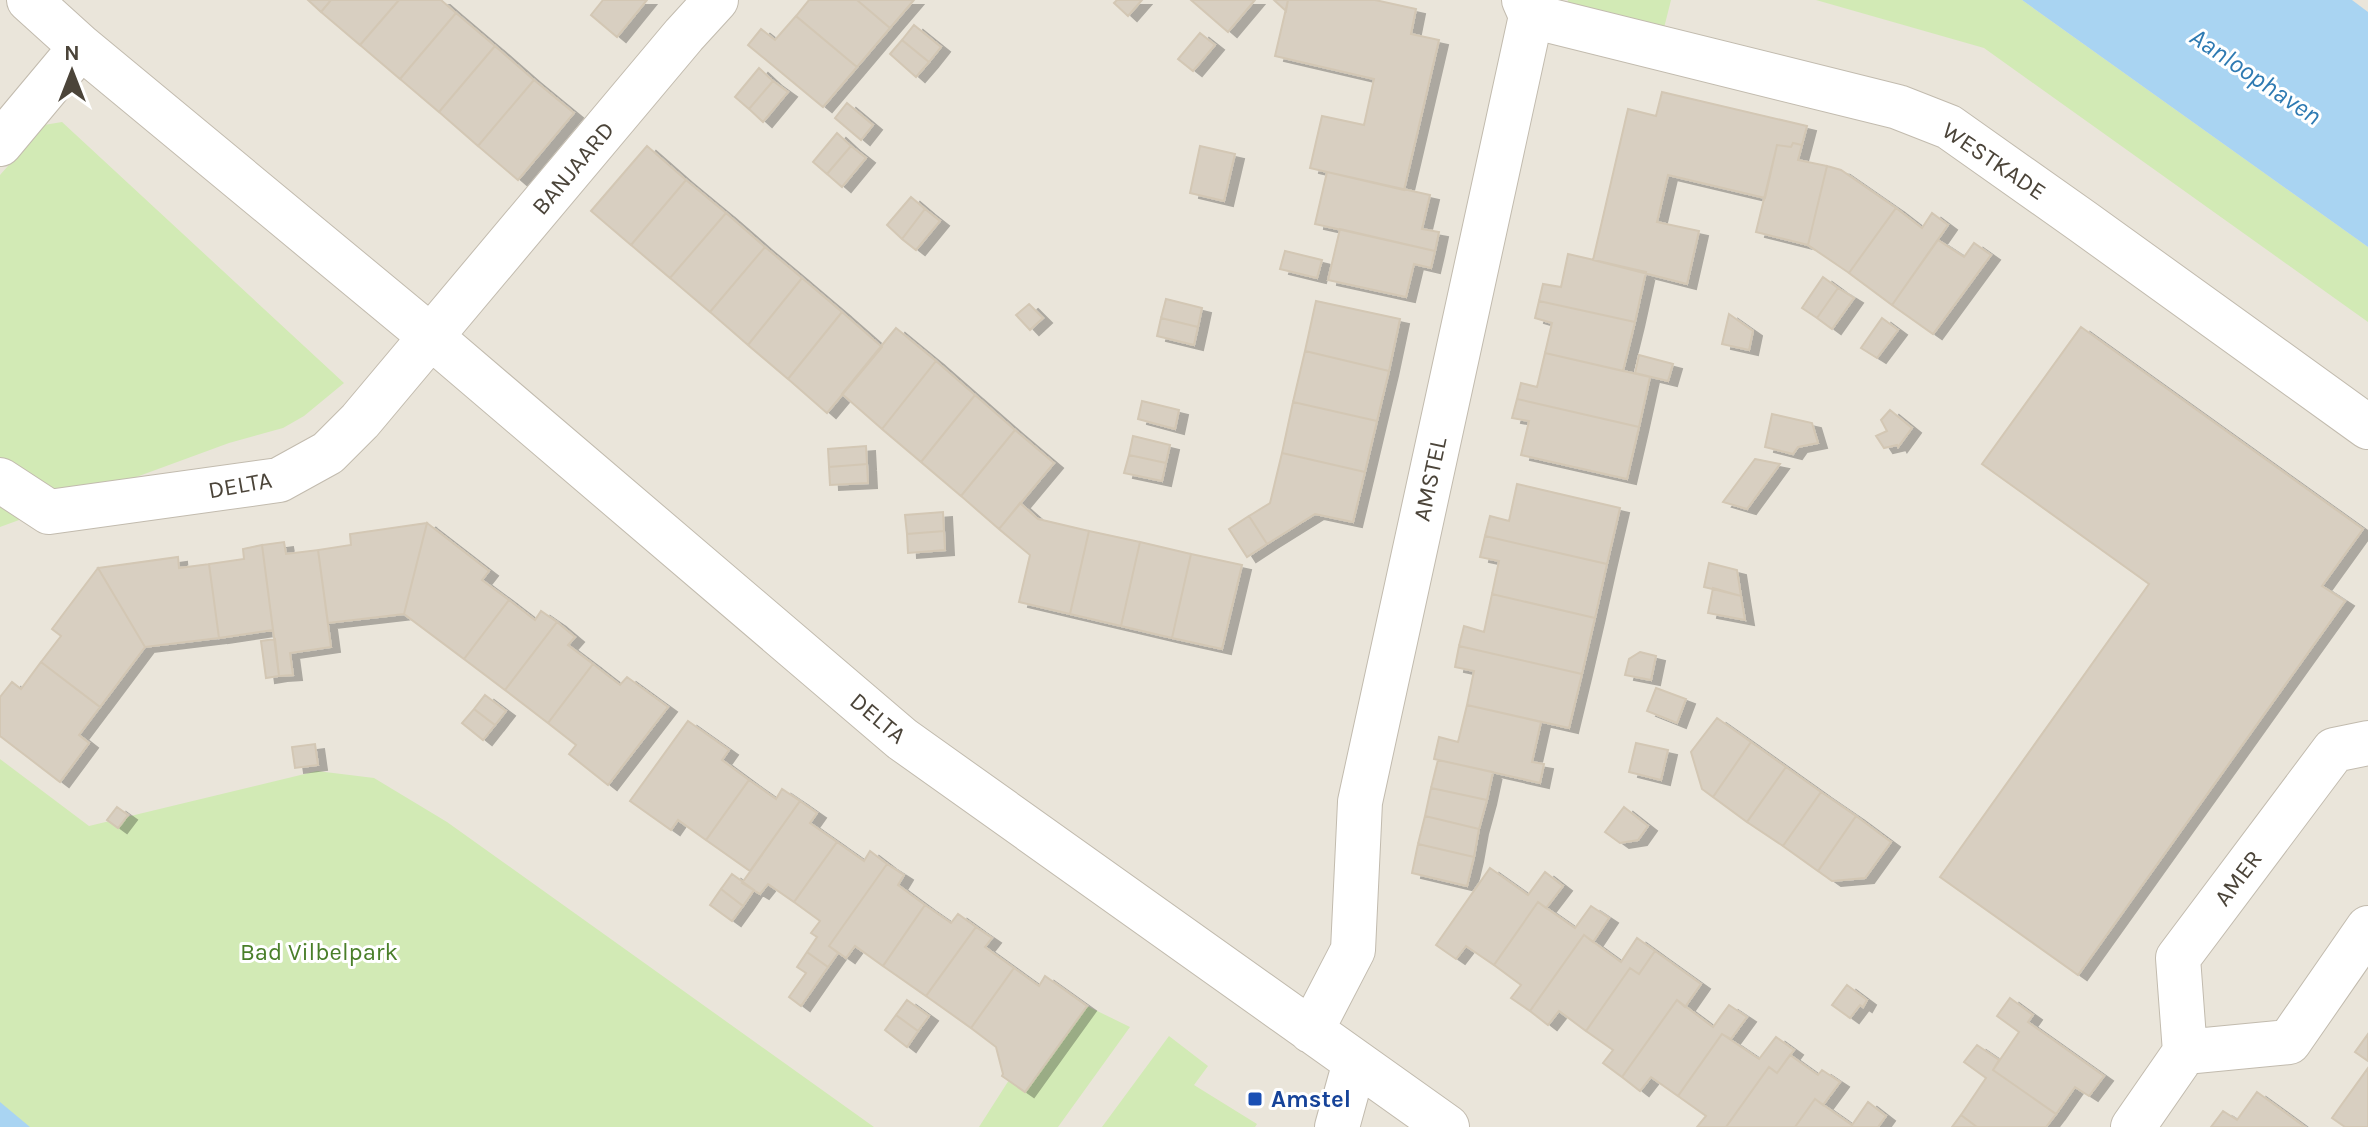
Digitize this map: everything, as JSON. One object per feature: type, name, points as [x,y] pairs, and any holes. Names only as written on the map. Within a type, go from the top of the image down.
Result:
[{"type":"street","name":"DELTA","points":[[29,0],[81,47],[430,336],[902,739],[1447,1127]]},
{"type":"street","name":"BANJAARD","points":[[430,336],[716,0]]},
{"type":"street","name":"WESTKADE","points":[[1527,8],[1898,107],[1949,127],[2368,427]]},
{"type":"street","name":"AMSTEL","points":[[1311,1031],[1353,950],[1360,802],[1527,8]]},
{"type":"street","points":[[0,144],[81,47]]},
{"type":"street","name":"DELTA","points":[[0,480],[49,512],[279,480],[328,453],[360,421],[430,336]]},
{"type":"street","name":"AMER","points":[[2185,1052],[2178,958],[2334,750],[2368,743]]},
{"type":"street","points":[[2133,1127],[2185,1052],[2289,1042],[2368,928]]},
{"type":"street","points":[[1337,1127],[1355,1062]]},
{"type":"shaded area","points":[[0,0],[2368,0],[2368,1127],[0,1127]]},
{"type":"green space","points":[[1568,0],[1671,0],[1664,28],[1566,6]]},
{"type":"green space","points":[[1816,0],[2022,0],[2368,247],[2368,322],[1984,48]]},
{"type":"green space","points":[[62,122],[344,383],[304,416],[283,428],[229,443],[0,527],[0,175],[44,125]]},
{"type":"green space","name":"Bad Vilbelpark","points":[[0,759],[89,826],[317,771],[374,778],[447,822],[874,1127],[0,1127]]},
{"type":"green space","points":[[1087,1006],[1130,1027],[1058,1127],[979,1127],[1009,1080],[1026,1091]]},
{"type":"green space","points":[[1169,1036],[1208,1066],[1194,1085],[1257,1124],[1255,1127],[1102,1127]]},
{"type":"water","name":"Aanloophaven","points":[[2022,0],[2352,0],[2368,12],[2368,247]]},
{"type":"water","points":[[0,1102],[30,1127],[0,1127]]},
{"type":"building","points":[[308,0],[331,0],[321,12]]},
{"type":"building","points":[[331,0],[399,0],[360,45],[321,12]]},
{"type":"building","points":[[399,0],[441,0],[456,13],[400,79],[360,45]]},
{"type":"building","points":[[603,0],[647,0],[617,37],[591,15]]},
{"type":"building","points":[[809,0],[857,0],[890,28],[857,67],[796,16]]},
{"type":"building","points":[[857,0],[914,0],[890,28]]},
{"type":"building","points":[[1117,0],[1142,0],[1128,16],[1114,3]]},
{"type":"building","points":[[1191,0],[1255,0],[1228,32]]},
{"type":"building","points":[[1274,0],[1288,0],[1286,11]]},
{"type":"building","points":[[1288,0],[1375,0],[1416,9],[1411,34],[1439,40],[1404,190],[1310,168],[1322,116],[1364,125],[1374,79],[1275,56]]},
{"type":"building","points":[[456,13],[495,46],[439,112],[400,79]]},
{"type":"building","points":[[796,16],[857,67],[823,107],[748,45],[761,29],[775,40]]},
{"type":"building","points":[[914,25],[941,47],[929,62],[902,40]]},
{"type":"building","points":[[1200,33],[1215,45],[1193,71],[1178,59]]},
{"type":"building","points":[[902,40],[929,62],[916,77],[890,54]]},
{"type":"building","points":[[495,46],[534,80],[478,146],[439,112]]},
{"type":"building","points":[[759,68],[773,81],[749,109],[735,97]]},
{"type":"building","points":[[534,80],[574,113],[518,180],[478,146]]},
{"type":"building","points":[[773,81],[788,92],[763,122],[749,109]]},
{"type":"building","points":[[1662,92],[1807,126],[1802,145],[1777,145],[1765,198],[1668,175],[1657,222],[1699,231],[1687,284],[1593,260],[1628,109],[1656,116]]},
{"type":"building","points":[[847,103],[873,125],[861,140],[835,118]]},
{"type":"building","points":[[837,133],[851,146],[827,174],[813,162]]},
{"type":"building","points":[[1793,143],[1802,145],[1798,160],[1827,166],[1808,245],[1756,232],[1777,145],[1791,147]]},
{"type":"building","points":[[647,146],[686,180],[631,245],[591,211]]},
{"type":"building","points":[[851,146],[866,158],[842,187],[827,174]]},
{"type":"building","points":[[1200,146],[1235,154],[1224,201],[1190,193]]},
{"type":"building","points":[[1827,166],[1841,170],[1896,208],[1849,273],[1808,245]]},
{"type":"building","points":[[1327,172],[1430,195],[1422,229],[1439,232],[1435,251],[1315,224]]},
{"type":"building","points":[[686,180],[726,213],[670,278],[631,245]]},
{"type":"building","points":[[911,197],[925,209],[902,239],[887,225]]},
{"type":"building","points":[[1896,208],[1922,228],[1932,213],[1948,225],[1892,305],[1849,273]]},
{"type":"building","points":[[925,209],[940,221],[916,250],[902,239]]},
{"type":"building","points":[[726,213],[765,247],[710,312],[670,278]]},
{"type":"building","points":[[1340,229],[1435,251],[1431,268],[1414,264],[1406,297],[1328,280]]},
{"type":"building","points":[[1938,240],[1964,257],[1974,243],[1991,255],[1933,334],[1892,305]]},
{"type":"building","points":[[765,247],[802,278],[748,345],[710,312]]},
{"type":"building","points":[[1285,251],[1322,260],[1317,278],[1280,269]]},
{"type":"building","points":[[1568,254],[1646,272],[1635,322],[1539,301],[1543,284],[1561,287]]},
{"type":"building","points":[[1823,277],[1838,288],[1817,318],[1802,308]]},
{"type":"building","points":[[802,278],[842,312],[788,379],[748,345]]},
{"type":"building","points":[[1838,288],[1854,298],[1832,329],[1817,318]]},
{"type":"building","points":[[1166,299],[1202,308],[1198,327],[1161,318]]},
{"type":"building","points":[[1316,301],[1400,319],[1389,371],[1305,351]]},
{"type":"building","points":[[1539,301],[1635,322],[1623,371],[1545,353],[1552,323],[1535,318]]},
{"type":"building","points":[[1029,304],[1043,318],[1030,330],[1016,315]]},
{"type":"building","points":[[842,312],[882,347],[827,413],[788,379]]},
{"type":"building","points":[[1729,314],[1753,331],[1749,350],[1722,344]]},
{"type":"building","points":[[1161,318],[1198,327],[1194,345],[1157,336]]},
{"type":"building","points":[[1882,318],[1898,330],[1877,358],[1861,348]]},
{"type":"building","points":[[2081,327],[2363,529],[2322,586],[2345,601],[2078,975],[1940,877],[2149,584],[1982,464]]},
{"type":"building","points":[[896,328],[936,361],[882,429],[842,394]]},
{"type":"building","points":[[1305,351],[1389,371],[1377,421],[1293,402]]},
{"type":"building","points":[[1545,353],[1650,377],[1639,427],[1517,399],[1521,383],[1537,387]]},
{"type":"building","points":[[1639,355],[1673,364],[1668,381],[1635,373]]},
{"type":"building","points":[[936,361],[975,395],[921,462],[882,429]]},
{"type":"building","points":[[975,395],[1015,430],[961,496],[921,462]]},
{"type":"building","points":[[1517,399],[1639,427],[1627,479],[1521,455],[1529,421],[1512,418]]},
{"type":"building","points":[[1142,401],[1179,410],[1175,429],[1138,419]]},
{"type":"building","points":[[1293,402],[1377,421],[1365,472],[1282,453]]},
{"type":"building","points":[[1890,410],[1912,428],[1898,447],[1884,448],[1876,436],[1887,431],[1881,420]]},
{"type":"building","points":[[1772,414],[1812,423],[1818,443],[1798,447],[1793,454],[1765,447]]},
{"type":"building","points":[[1015,430],[1054,463],[999,529],[961,496]]},
{"type":"building","points":[[1133,436],[1170,445],[1166,463],[1129,455]]},
{"type":"building","points":[[866,446],[867,464],[829,467],[828,449]]},
{"type":"building","points":[[1282,453],[1365,472],[1353,522],[1315,514],[1267,544],[1249,516],[1270,503]]},
{"type":"building","points":[[1129,455],[1166,463],[1162,481],[1124,473]]},
{"type":"building","points":[[1755,459],[1780,464],[1747,509],[1723,502]]},
{"type":"building","points":[[867,464],[868,483],[830,485],[829,467]]},
{"type":"building","points":[[1517,484],[1620,508],[1607,564],[1485,536],[1490,516],[1509,521]]},
{"type":"building","points":[[1020,503],[1038,519],[1089,531],[1070,614],[1019,602],[1030,555],[999,529]]},
{"type":"building","points":[[943,512],[944,531],[907,534],[905,515]]},
{"type":"building","points":[[1249,516],[1267,544],[1247,557],[1229,529]]},
{"type":"building","points":[[427,523],[489,571],[482,580],[509,600],[464,659],[404,614]]},
{"type":"building","points":[[427,523],[404,614],[328,623],[318,550],[351,545],[350,534]]},
{"type":"building","points":[[944,531],[945,550],[908,553],[907,534]]},
{"type":"building","points":[[1089,531],[1140,542],[1121,626],[1070,614]]},
{"type":"building","points":[[1485,536],[1607,564],[1595,618],[1492,594],[1499,561],[1480,557]]},
{"type":"building","points":[[284,542],[286,554],[318,550],[331,647],[290,653],[293,675],[279,676],[262,545]]},
{"type":"building","points":[[1140,542],[1191,554],[1172,638],[1121,626]]},
{"type":"building","points":[[262,545],[273,630],[219,638],[209,564],[244,559],[243,549]]},
{"type":"building","points":[[1191,554],[1242,565],[1222,649],[1172,638]]},
{"type":"building","points":[[178,557],[179,568],[209,564],[219,638],[145,647],[98,568]]},
{"type":"building","points":[[1709,563],[1737,570],[1741,596],[1704,587]]},
{"type":"building","points":[[98,568],[145,647],[100,707],[41,662],[61,636],[52,629]]},
{"type":"building","points":[[1713,588],[1741,596],[1745,620],[1708,613]]},
{"type":"building","points":[[1492,594],[1595,618],[1582,674],[1459,646],[1464,626],[1484,632]]},
{"type":"building","points":[[509,600],[535,620],[541,611],[557,622],[505,690],[464,659]]},
{"type":"building","points":[[557,622],[575,637],[568,645],[593,664],[548,723],[505,690]]},
{"type":"building","points":[[275,639],[279,676],[266,678],[261,641]]},
{"type":"building","points":[[1459,646],[1582,674],[1569,728],[1467,705],[1474,671],[1455,667]]},
{"type":"building","points":[[1640,652],[1656,656],[1651,680],[1625,675],[1629,659]]},
{"type":"building","points":[[41,662],[100,707],[79,735],[89,743],[60,782],[0,736],[0,697],[12,682],[21,689]]},
{"type":"building","points":[[593,664],[620,685],[627,677],[668,707],[608,785],[569,754],[576,745],[548,723]]},
{"type":"building","points":[[1656,688],[1686,699],[1677,723],[1647,711]]},
{"type":"building","points":[[485,695],[506,711],[495,725],[474,709]]},
{"type":"building","points":[[1467,705],[1541,722],[1532,762],[1544,764],[1540,783],[1434,759],[1439,737],[1458,742]]},
{"type":"building","points":[[474,709],[495,725],[483,740],[462,723]]},
{"type":"building","points":[[1717,718],[1751,742],[1713,797],[1702,789],[1691,752]]},
{"type":"building","points":[[688,721],[729,750],[722,760],[749,780],[706,840],[678,820],[671,830],[630,801]]},
{"type":"building","points":[[1751,742],[1786,767],[1747,822],[1713,797]]},
{"type":"building","points":[[1636,743],[1668,750],[1661,780],[1629,772]]},
{"type":"building","points":[[315,744],[318,765],[295,768],[292,747]]},
{"type":"building","points":[[1438,760],[1493,772],[1487,800],[1431,788]]},
{"type":"building","points":[[1786,767],[1821,792],[1783,846],[1747,822]]},
{"type":"building","points":[[749,780],[776,799],[782,789],[800,801],[750,871],[706,840]]},
{"type":"building","points":[[1431,788],[1487,800],[1479,829],[1425,816]]},
{"type":"building","points":[[1821,792],[1856,816],[1818,871],[1783,846]]},
{"type":"building","points":[[800,801],[817,813],[810,823],[837,842],[794,902],[768,884],[760,894],[742,883]]},
{"type":"building","points":[[117,807],[128,815],[118,828],[107,820]]},
{"type":"building","points":[[1624,807],[1648,826],[1638,840],[1620,843],[1605,832]]},
{"type":"building","points":[[1425,816],[1479,829],[1474,857],[1418,844]]},
{"type":"building","points":[[1856,816],[1891,842],[1865,878],[1832,881],[1818,871]]},
{"type":"building","points":[[837,842],[864,861],[870,851],[887,864],[829,946],[838,953],[828,967],[807,952],[817,937],[811,933],[820,921],[794,902]]},
{"type":"building","points":[[1418,844],[1474,857],[1467,886],[1412,873]]},
{"type":"building","points":[[887,864],[904,875],[898,885],[925,905],[883,966],[855,946],[846,958],[829,946]]},
{"type":"building","points":[[1490,868],[1528,895],[1545,872],[1563,886],[1546,908],[1538,902],[1494,965],[1466,946],[1456,959],[1436,945]]},
{"type":"building","points":[[732,874],[754,890],[743,906],[721,889]]},
{"type":"building","points":[[721,889],[743,906],[732,921],[710,905]]},
{"type":"building","points":[[1538,902],[1575,928],[1591,906],[1609,918],[1593,942],[1584,935],[1530,1011],[1511,998],[1521,985],[1494,965]]},
{"type":"building","points":[[925,905],[951,923],[958,914],[976,927],[926,996],[883,966]]},
{"type":"building","points":[[976,927],[992,938],[985,947],[1014,968],[971,1028],[926,996]]},
{"type":"building","points":[[1584,935],[1621,962],[1637,938],[1655,951],[1639,974],[1630,968],[1586,1031],[1559,1011],[1548,1025],[1530,1011]]},
{"type":"building","points":[[1655,951],[1701,984],[1685,1007],[1677,1000],[1622,1077],[1603,1063],[1613,1050],[1586,1031],[1630,968],[1639,974]]},
{"type":"building","points":[[807,952],[828,967],[801,1006],[789,997],[806,973],[797,967]]},
{"type":"building","points":[[1014,968],[1039,986],[1045,976],[1087,1006],[1025,1092],[1002,1076],[996,1047],[971,1028]]},
{"type":"building","points":[[1847,985],[1867,1000],[1850,1018],[1832,1005]]},
{"type":"building","points":[[2010,998],[2033,1015],[2028,1022],[2104,1076],[2089,1096],[2075,1087],[2056,1114],[1993,1070],[2019,1032],[1997,1016]]},
{"type":"building","points":[[907,1000],[929,1016],[918,1031],[896,1015]]},
{"type":"building","points":[[1677,1000],[1713,1027],[1729,1005],[1747,1017],[1731,1039],[1722,1034],[1678,1096],[1651,1077],[1640,1091],[1622,1077]]},
{"type":"building","points":[[896,1015],[918,1031],[907,1047],[885,1030]]},
{"type":"building","points":[[1722,1034],[1759,1059],[1776,1037],[1794,1050],[1777,1073],[1769,1067],[1726,1127],[1697,1127],[1706,1116],[1678,1096]]},
{"type":"building","points":[[2368,1034],[2368,1061],[2355,1052]]},
{"type":"building","points":[[1977,1045],[1999,1060],[1993,1070],[2056,1114],[2046,1127],[1977,1127],[1961,1115],[1986,1078],[1964,1062]]},
{"type":"building","points":[[1790,1055],[1818,1075],[1822,1070],[1840,1082],[1823,1105],[1815,1099],[1795,1127],[1726,1127],[1769,1067],[1777,1073]]},
{"type":"building","points":[[2368,1068],[2368,1127],[2345,1127],[2332,1118]]},
{"type":"building","points":[[2257,1092],[2305,1127],[2211,1127],[2223,1111],[2237,1120]]},
{"type":"building","points":[[1815,1099],[1852,1125],[1868,1102],[1886,1116],[1878,1127],[1795,1127]]},
{"type":"building","points":[[1961,1115],[1977,1127],[1952,1127]]},
{"type":"place","name":"Amstel","points":[[1255,1099]]}]
